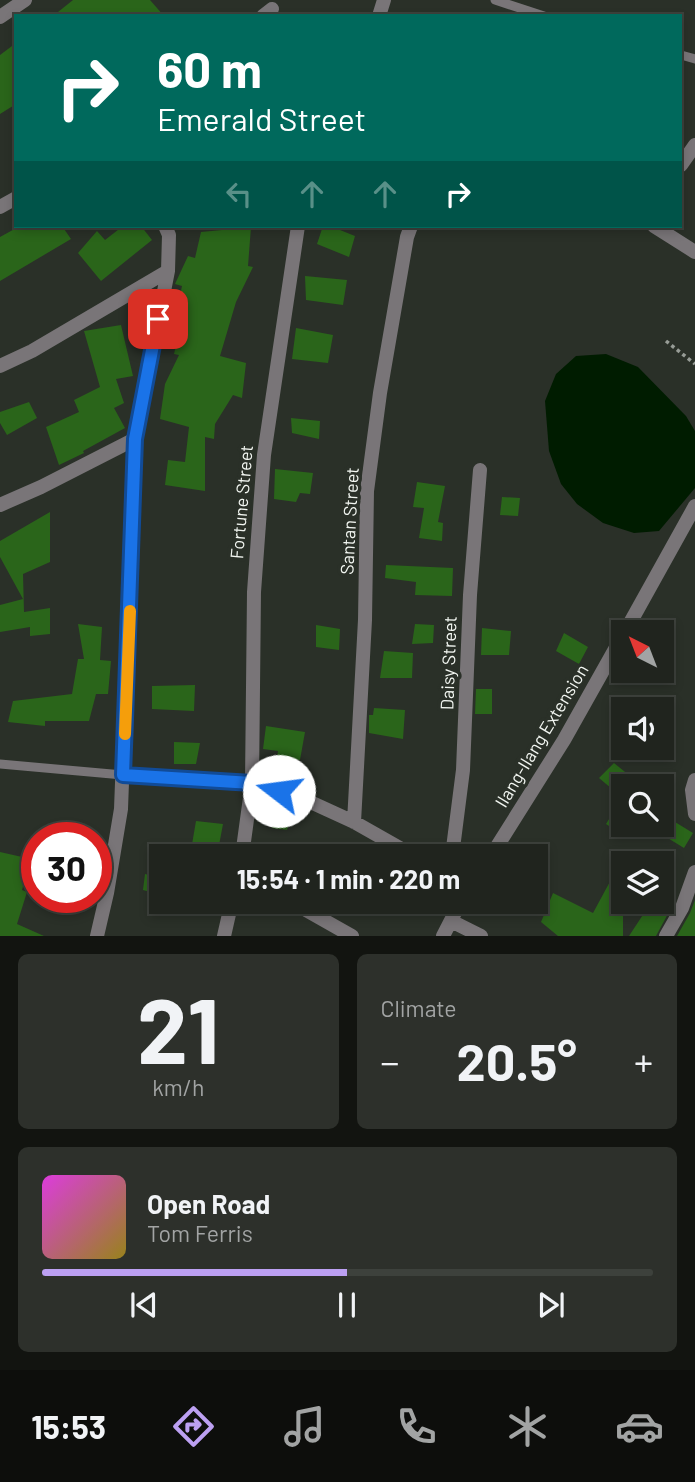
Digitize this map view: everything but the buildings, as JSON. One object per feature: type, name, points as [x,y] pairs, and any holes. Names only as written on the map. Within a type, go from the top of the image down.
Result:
[{"type":"street","points":[[0,17],[25,0]]},
{"type":"street","points":[[682,163],[695,145]]},
{"type":"street","points":[[97,936],[116,844],[123,775],[135,439],[168,271],[169,243],[165,228]]},
{"type":"street","name":"Fortune Street","points":[[244,844],[252,783],[254,592],[264,454],[298,228]]},
{"type":"street","name":"Santan Street","points":[[354,822],[365,620],[368,491],[380,393],[410,228]]},
{"type":"street","points":[[657,228],[695,251]]},
{"type":"street","points":[[0,366],[32,351],[168,271]]},
{"type":"street","points":[[0,505],[135,439]]},
{"type":"street","name":"Daisy Street","points":[[454,844],[463,770],[480,470]]},
{"type":"street","name":"Ilang-Ilang Extension","points":[[631,620],[695,506]]},
{"type":"street","name":"Ilang-Ilang Extension","points":[[499,844],[565,740],[611,657]]},
{"type":"street","points":[[123,775],[252,783],[306,800],[393,844]]},
{"type":"street","points":[[695,780],[692,790],[695,814]]},
{"type":"street","points":[[666,936],[682,908],[695,872]]},
{"type":"street","points":[[224,936],[229,914]]},
{"type":"street","points":[[312,914],[352,936]]},
{"type":"street","points":[[443,936],[454,914]]},
{"type":"street","points":[[451,921],[481,936]]},
{"type":"lane","points":[[495,0],[538,14]]},
{"type":"lane","points":[[0,764],[123,775]]},
{"type":"path","points":[[666,341],[695,365]]},
{"type":"shaded area","points":[[606,354],[638,367],[686,416],[695,431],[695,488],[659,531],[634,533],[603,523],[577,504],[561,484],[549,451],[545,401],[556,374],[576,356]]},
{"type":"slow traffic","points":[[125,734],[130,611]]},
{"type":"route","points":[[158,319],[135,439],[123,775],[252,783],[279,791]]}]
